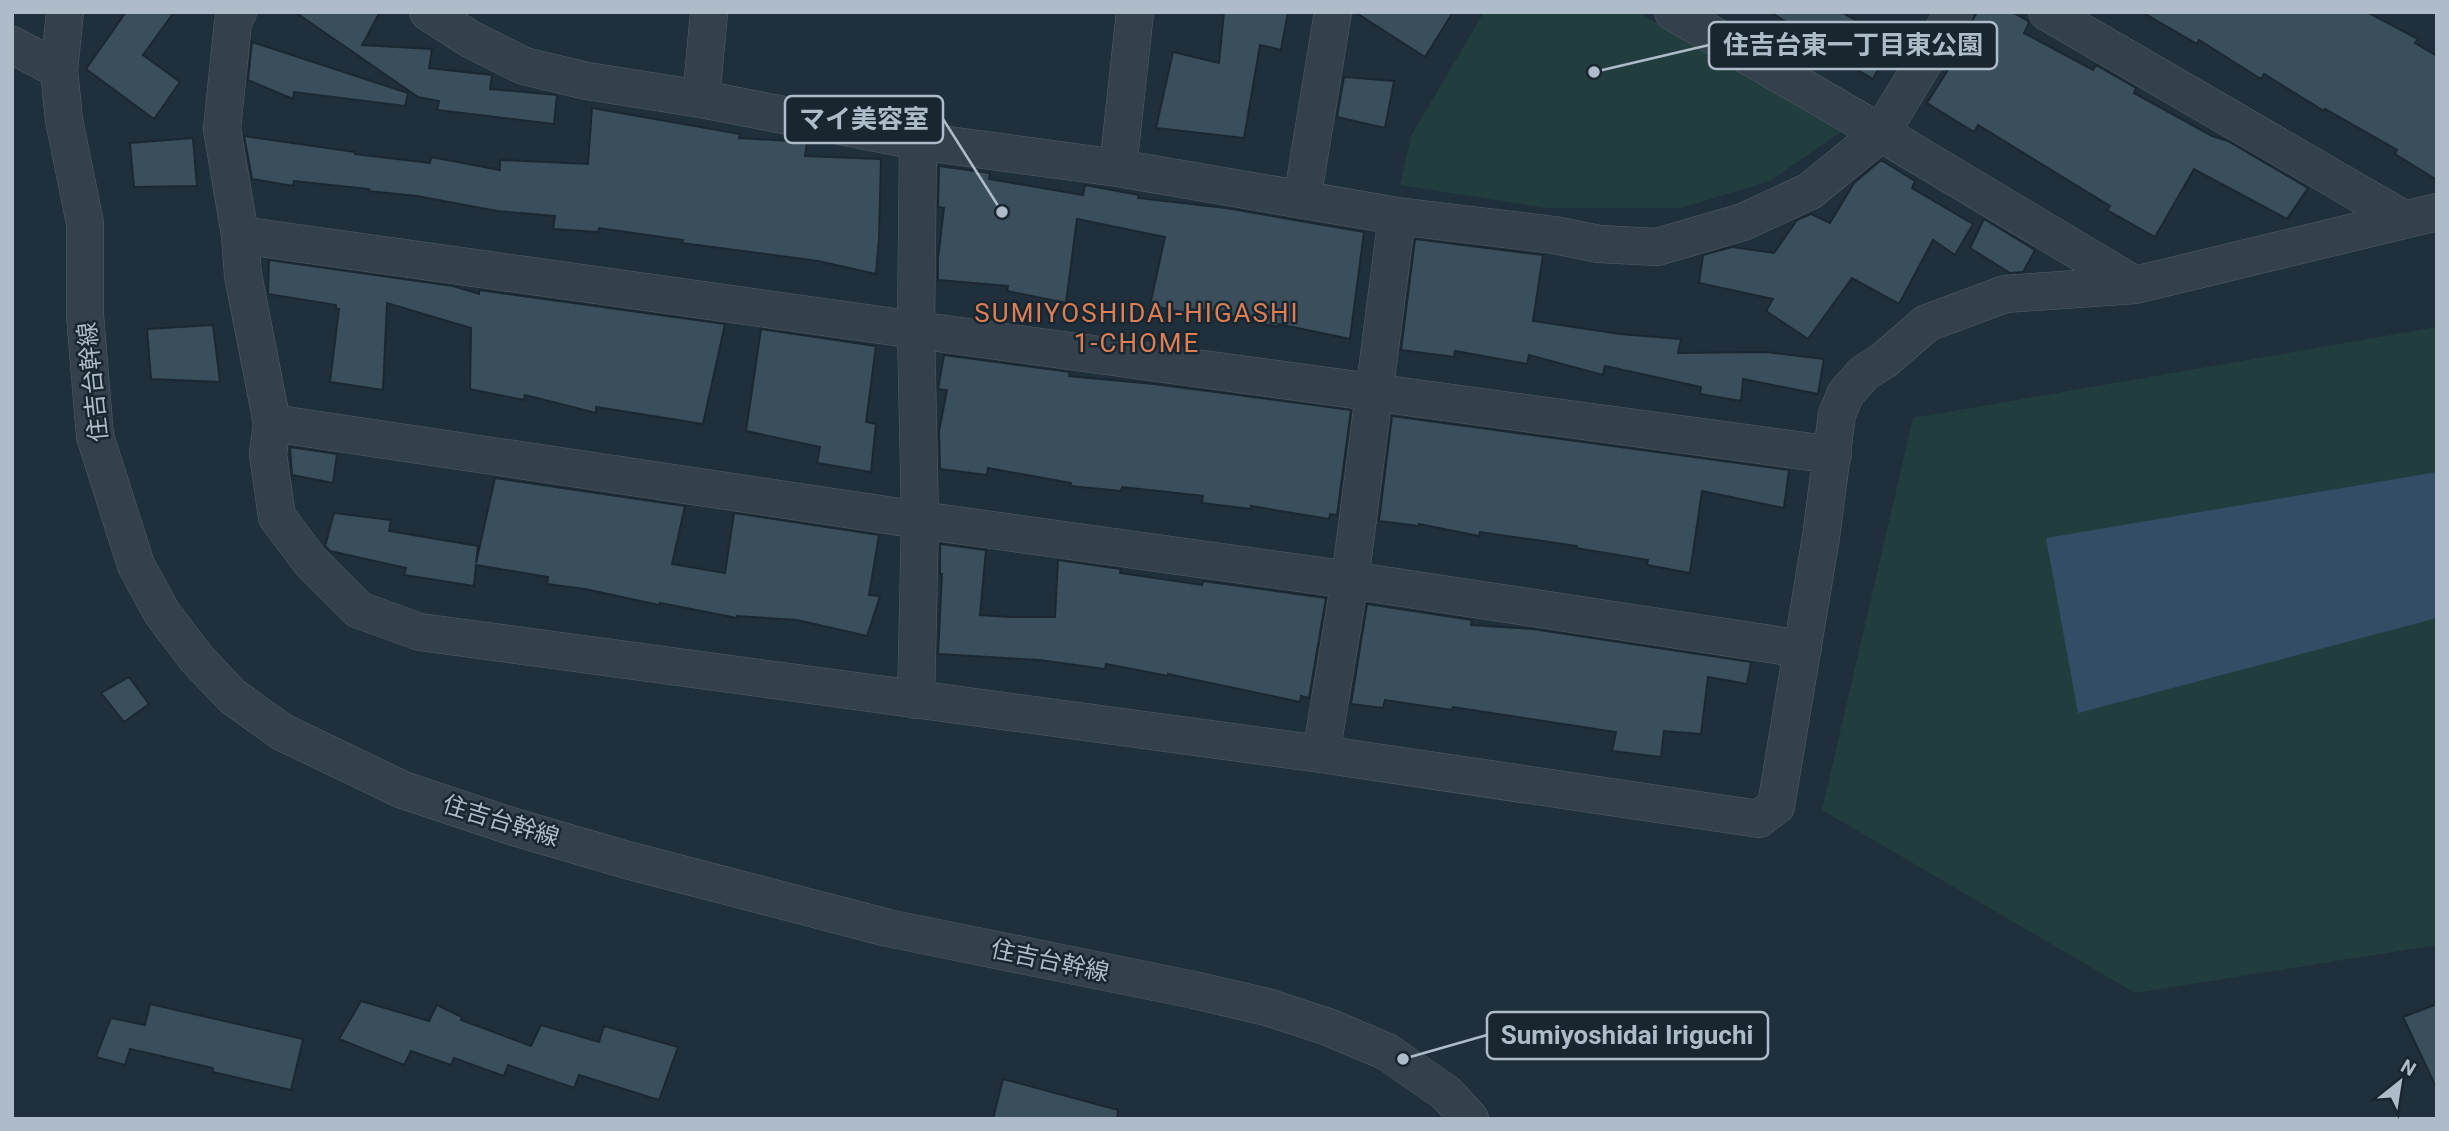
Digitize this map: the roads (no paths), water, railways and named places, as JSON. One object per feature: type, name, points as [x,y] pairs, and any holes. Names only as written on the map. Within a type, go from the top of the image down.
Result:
[{"type":"street","name":"住吉台幹線","points":[[65,12],[60,70],[64,120],[85,223],[85,315],[95,436],[136,565],[162,613],[197,659],[232,696],[282,732],[379,779],[403,790],[514,827],[627,860],[888,928],[1194,990],[1267,1007],[1328,1027],[1387,1052],[1446,1093],[1470,1119]]},
{"type":"street","points":[[238,12],[233,22],[222,129],[240,235],[243,275],[272,423],[268,454],[277,517],[311,562],[359,610],[421,632],[1321,754],[1759,819],[1776,806],[1803,649],[1837,414],[1846,393],[1864,373],[1883,361],[1927,323],[2005,294],[2135,285],[2421,216]]},
{"type":"street","points":[[428,12],[470,39],[524,66],[587,81],[701,99],[918,141],[1118,168],[1397,216],[1554,235],[1599,244],[1657,247],[1743,222],[1810,191],[1881,133],[1954,12]]},
{"type":"street","points":[[701,99],[709,12]]},
{"type":"street","points":[[1118,168],[1135,12]]},
{"type":"street","points":[[1301,200],[1333,12]]},
{"type":"street","points":[[1673,12],[2135,285]]},
{"type":"street","points":[[2047,12],[2421,216]]},
{"type":"street","points":[[12,45],[60,70]]},
{"type":"street","points":[[916,700],[920,520],[915,330],[918,141]]},
{"type":"street","points":[[1321,754],[1350,580],[1397,216]]},
{"type":"street","points":[[240,235],[1833,455]]},
{"type":"street","points":[[272,423],[920,520],[1350,580],[1803,649]]},
{"type":"water","points":[[2437,472],[2437,618],[2078,713],[2046,538]]},
{"type":"place","name":"住吉台東一丁目東公園","points":[[1594,72]]},
{"type":"place","name":"マイ美容室","points":[[1002,212]]},
{"type":"place","name":"Sumiyoshidai Iriguchi","points":[[1403,1059]]},
{"type":"district","name":"SUMIYOSHIDAI-HIGASHI 1-CHOME","points":[[1137,328]]}]
